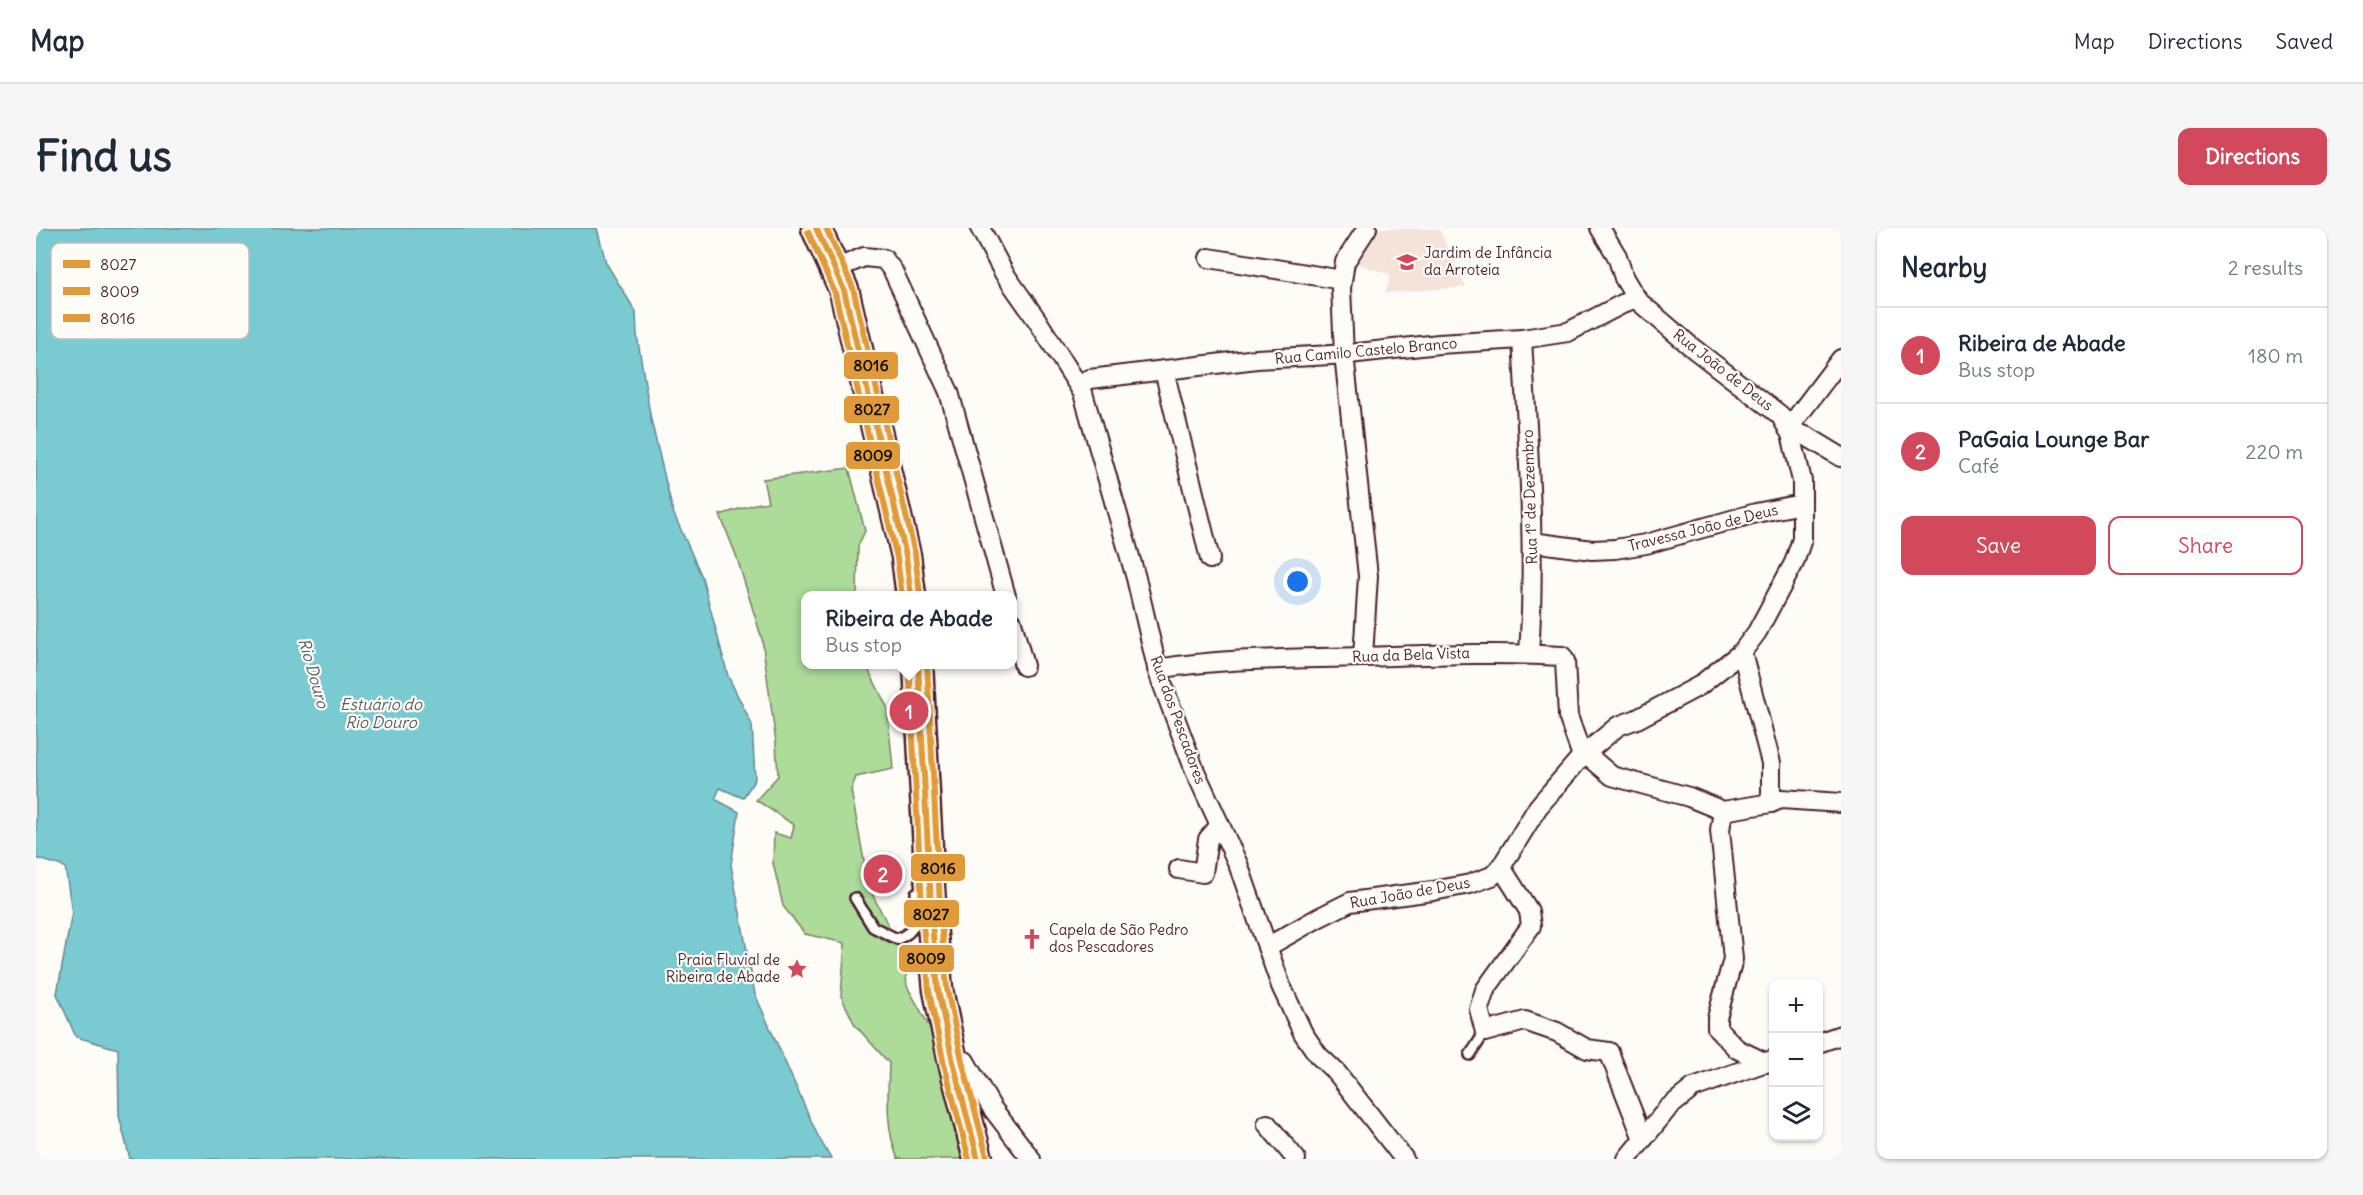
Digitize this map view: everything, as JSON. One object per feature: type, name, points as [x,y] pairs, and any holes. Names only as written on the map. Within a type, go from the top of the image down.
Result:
[{"type":"main road","points":[[816,228],[844,290],[906,556],[910,591]]},
{"type":"main road","points":[[918,669],[938,990],[953,1062],[978,1159]]},
{"type":"street","name":"Rua dos Pescadores","points":[[981,228],[1004,273],[1083,393],[1136,578],[1157,669],[1195,771],[1238,864],[1281,986],[1303,1032],[1318,1055],[1337,1073],[1404,1159]]},
{"type":"street","points":[[1363,657],[1368,576],[1344,354],[1342,280],[1345,262],[1367,228]]},
{"type":"street","name":"Rua João de Deus","points":[[1267,947],[1350,902],[1470,884],[1492,876],[1501,867],[1538,807],[1583,755],[1618,726],[1637,719],[1699,686],[1742,652],[1757,632],[1794,563],[1802,539],[1802,481],[1791,434],[1780,415],[1694,349],[1635,297],[1624,278],[1617,256],[1604,230]]},
{"type":"street","points":[[835,269],[864,257],[884,259],[894,271],[949,392],[1005,591]]},
{"type":"street","points":[[1209,258],[1342,280]]},
{"type":"street","name":"Rua Camilo Castelo Branco","points":[[1089,380],[1257,359],[1522,339],[1568,332],[1635,297]]},
{"type":"street","name":"Rua 1º de Dezembro","points":[[1522,339],[1532,542],[1533,599],[1529,654]]},
{"type":"street","points":[[1838,366],[1788,429],[1808,437],[1841,457]]},
{"type":"street","points":[[1164,370],[1210,559]]},
{"type":"street","name":"Travessa João de Deus","points":[[1532,542],[1592,550],[1636,546],[1756,513],[1802,504]]},
{"type":"street","points":[[1017,640],[1024,666]]},
{"type":"street","points":[[1742,652],[1771,763],[1771,803]]},
{"type":"street","name":"Rua da Bela Vista","points":[[1157,669],[1225,661],[1506,653],[1562,656],[1565,661],[1568,716],[1583,755]]},
{"type":"street","points":[[1583,755],[1612,776],[1689,797],[1723,811],[1771,803],[1781,799],[1841,803]]},
{"type":"street","points":[[1723,811],[1720,830],[1733,959],[1717,1018],[1718,1028],[1737,1048],[1769,1061]]},
{"type":"street","points":[[1179,869],[1203,873],[1208,839],[1220,825]]},
{"type":"street","points":[[1501,867],[1529,911],[1531,926],[1485,990],[1479,1009],[1485,1032],[1525,1021],[1557,1032],[1587,1049],[1609,1052],[1643,1139]]},
{"type":"street","points":[[1823,1041],[1841,1035]]},
{"type":"street","points":[[953,1062],[965,1061],[992,1108],[1031,1159]]},
{"type":"street","points":[[1627,1159],[1668,1108],[1693,1088],[1769,1061]]},
{"type":"street","points":[[1267,1124],[1296,1159]]},
{"type":"lane","points":[[855,898],[873,927],[897,939],[908,935],[916,925],[915,799],[924,791]]},
{"type":"lane","points":[[1470,1055],[1485,1032]]},
{"type":"shaded area","name":"Jardim de Infância da Arroteia","points":[[1378,228],[1439,229],[1466,287],[1385,293],[1391,275],[1358,264]]},
{"type":"green space","points":[[849,468],[865,531],[858,546],[857,591],[801,591],[801,669],[868,669],[887,707],[893,769],[856,777],[851,790],[869,888],[904,956],[907,986],[935,1037],[965,1159],[898,1159],[889,1123],[889,1063],[855,1025],[841,996],[845,943],[805,934],[783,906],[773,863],[774,833],[791,838],[794,825],[756,800],[778,776],[776,743],[762,639],[736,555],[720,515],[768,502],[763,479]]},
{"type":"water","name":"Estuário do Rio Douro","points":[[36,228],[597,228],[606,263],[636,312],[637,335],[651,420],[673,512],[702,577],[728,676],[752,725],[755,779],[743,798],[720,788],[715,799],[739,812],[731,865],[755,994],[817,1134],[831,1159],[130,1159],[119,1116],[118,1049],[76,1037],[57,994],[72,912],[65,867],[36,858]]},
{"type":"transit line","name":"8027","points":[[816,228],[844,290],[906,556],[910,591]]},
{"type":"transit line","name":"8016","points":[[826,228],[853,288],[915,554],[920,591]]},
{"type":"transit line","name":"8009","points":[[808,232],[835,293],[897,558],[901,591]]},
{"type":"transit line","name":"8009","points":[[909,669],[923,924],[929,991],[944,1064],[969,1159]]},
{"type":"transit line","name":"8027","points":[[918,669],[932,924],[938,990],[953,1062],[978,1159]]},
{"type":"transit line","name":"8016","points":[[927,669],[941,923],[947,989],[962,1060],[987,1157]]},
{"type":"place","name":"Jardim de Infância da Arroteia","points":[[1407,262]]},
{"type":"place","name":"Ribeira de Abade","points":[[909,711]]},
{"type":"place","name":"PaGaia Lounge Bar","points":[[883,874]]},
{"type":"place","name":"Capela de São Pedro dos Pescadores","points":[[1032,939]]},
{"type":"place","name":"Praia Fluvial de Ribeira de Abade","points":[[797,969]]},
{"type":"water label","name":"Rio Douro","points":[[314,673]]}]
